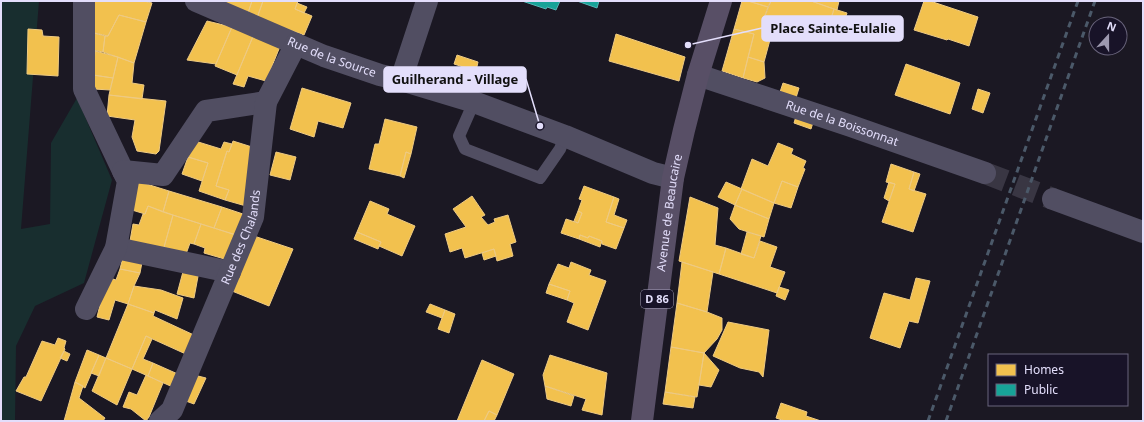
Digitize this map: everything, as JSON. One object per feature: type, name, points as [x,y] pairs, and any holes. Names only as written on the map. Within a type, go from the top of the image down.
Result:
[{"type":"main road","name":"D 86","points":[[701,65],[721,1]]},
{"type":"main road","name":"Avenue de Beaucaire","points":[[642,421],[673,178],[701,65]]},
{"type":"street","points":[[84,1],[84,89],[128,181],[116,248],[86,309]]},
{"type":"street","name":"Rue de la Source","points":[[196,1],[324,56],[380,75],[474,102],[565,136],[654,173],[673,178]]},
{"type":"street","points":[[401,80],[427,1]]},
{"type":"street","name":"Rue des Chalands","points":[[160,421],[172,410],[253,217],[266,102],[296,44]]},
{"type":"street","name":"Rue de la Boissonnat","points":[[701,65],[851,126],[985,174]]},
{"type":"street","points":[[123,171],[164,175],[206,110],[266,102]]},
{"type":"street","points":[[1053,199],[1143,232]]},
{"type":"street","points":[[116,248],[230,272]]},
{"type":"lane","points":[[474,102],[459,136],[465,149],[540,178],[560,149],[565,136]]},
{"type":"green space","points":[[1,1],[39,1],[21,229],[50,224],[51,143],[77,98],[112,180],[84,283],[35,306],[16,346],[15,421],[1,421]]},
{"type":"building: Homes","points":[[94,1],[144,1],[152,3],[146,22],[119,15],[108,36],[90,32]]},
{"type":"building: Homes","points":[[222,1],[252,1],[247,16]]},
{"type":"building: Homes","points":[[252,1],[263,1],[257,18],[247,16]]},
{"type":"building: Homes","points":[[263,1],[298,1],[295,9],[312,16],[304,35],[257,18]]},
{"type":"building: Homes","points":[[742,1],[748,1],[768,7],[763,21],[774,25],[764,62],[748,57],[754,34],[734,29]]},
{"type":"building: Homes","points":[[748,1],[771,1],[768,7]]},
{"type":"building: Homes","points":[[771,1],[811,1],[834,9],[824,39],[775,23],[774,25],[763,21]]},
{"type":"building: Homes","points":[[811,1],[839,1],[837,10]]},
{"type":"building: Homes","points":[[924,1],[930,1],[978,17],[969,46],[914,30]]},
{"type":"building: Homes","points":[[297,3],[307,7],[304,13],[295,9]]},
{"type":"building: Homes","points":[[834,9],[847,13],[842,29],[829,26]]},
{"type":"building: Homes","points":[[119,15],[146,22],[134,63],[103,52],[105,36],[108,36]]},
{"type":"building: Homes","points":[[207,21],[232,27],[216,64],[187,60]]},
{"type":"building: Homes","points":[[232,27],[254,34],[237,75],[215,66]]},
{"type":"building: Homes","points":[[28,29],[42,30],[43,36],[59,37],[58,76],[27,74]]},
{"type":"building: Homes","points":[[734,29],[754,34],[743,78],[722,71]]},
{"type":"building: Homes","points":[[90,32],[105,36],[103,52],[87,49]]},
{"type":"building: Homes","points":[[254,34],[281,44],[266,81],[248,76],[244,87],[233,84]]},
{"type":"building: Homes","points":[[616,34],[685,57],[679,81],[609,61]]},
{"type":"building: Homes","points":[[95,51],[118,57],[113,78],[93,75]]},
{"type":"building: Homes","points":[[457,55],[478,62],[476,71],[454,64]]},
{"type":"building: Homes","points":[[118,57],[134,63],[132,83],[144,85],[142,99],[109,95]]},
{"type":"building: Homes","points":[[748,57],[764,62],[765,78],[757,82],[743,78]]},
{"type":"building: Homes","points":[[906,64],[960,83],[950,114],[895,95]]},
{"type":"building: Homes","points":[[93,75],[113,78],[110,90],[94,89]]},
{"type":"building: Homes","points":[[783,83],[799,88],[795,101],[779,95]]},
{"type":"building: Homes","points":[[302,88],[351,103],[343,128],[318,121],[314,137],[290,129]]},
{"type":"building: Homes","points":[[978,89],[990,93],[983,113],[972,109]]},
{"type":"building: Homes","points":[[109,95],[166,101],[159,151],[156,154],[137,151],[132,137],[135,120],[107,116]]},
{"type":"building: Homes","points":[[797,113],[814,119],[811,129],[794,123]]},
{"type":"building: Homes","points":[[385,119],[417,127],[411,154],[406,152],[400,176],[369,169],[375,144],[379,144]]},
{"type":"building: Homes","points":[[195,141],[221,149],[224,142],[232,144],[229,152],[227,151],[216,186],[229,190],[225,200],[199,191],[208,163],[188,157]]},
{"type":"building: Homes","points":[[233,141],[252,147],[246,206],[225,200],[229,190],[216,186],[227,151],[229,152]]},
{"type":"building: Homes","points":[[778,143],[793,149],[791,154],[806,161],[803,168],[805,169],[798,187],[782,181],[774,203],[741,189],[752,159],[768,166]]},
{"type":"building: Homes","points":[[276,152],[296,157],[290,180],[270,175]]},
{"type":"building: Homes","points":[[406,152],[411,154],[404,178],[400,176]]},
{"type":"building: Homes","points":[[188,157],[208,163],[202,181],[182,174]]},
{"type":"building: Homes","points":[[891,164],[914,172],[909,189],[926,194],[913,232],[882,222],[895,184],[886,182]]},
{"type":"building: Homes","points":[[914,172],[920,174],[914,191],[909,189]]},
{"type":"building: Homes","points":[[137,181],[169,191],[163,212],[148,206],[145,214],[132,210]]},
{"type":"building: Homes","points":[[782,181],[798,187],[791,208],[774,203]]},
{"type":"building: Homes","points":[[726,182],[742,189],[735,205],[718,197]]},
{"type":"building: Homes","points":[[889,182],[895,184],[889,201],[884,198]]},
{"type":"building: Homes","points":[[584,186],[614,197],[606,222],[624,228],[616,249],[602,244],[602,241],[589,236],[588,238],[580,235],[579,239],[561,233],[566,219],[578,223],[582,213],[578,211],[582,200],[579,199]]},
{"type":"building: Homes","points":[[742,189],[774,203],[769,219],[735,205]]},
{"type":"building: Homes","points":[[169,191],[222,207],[214,228],[163,212]]},
{"type":"building: Homes","points":[[472,196],[485,215],[481,217],[488,225],[495,222],[494,219],[508,215],[516,242],[510,244],[513,256],[497,261],[494,249],[465,258],[462,248],[450,252],[445,234],[466,227],[453,209]]},
{"type":"building: Homes","points":[[614,197],[619,199],[614,215],[627,220],[624,228],[606,222]]},
{"type":"building: Homes","points":[[690,197],[718,208],[715,245],[726,248],[719,274],[679,261]]},
{"type":"building: Homes","points":[[370,201],[389,209],[387,214],[415,226],[402,256],[379,246],[381,242],[357,232]]},
{"type":"building: Homes","points":[[735,205],[769,219],[764,237],[739,229],[730,219]]},
{"type":"building: Homes","points":[[148,206],[173,215],[163,251],[130,241],[133,224],[139,225]]},
{"type":"building: Homes","points":[[222,207],[243,214],[236,235],[214,228]]},
{"type":"building: Homes","points":[[578,211],[582,213],[578,223],[574,221]]},
{"type":"building: Homes","points":[[173,215],[201,224],[194,244],[190,243],[186,254],[164,247]]},
{"type":"building: Homes","points":[[201,224],[236,235],[228,260],[204,253],[205,248],[194,244]]},
{"type":"building: Homes","points":[[357,232],[381,242],[378,249],[354,239]]},
{"type":"building: Homes","points":[[747,232],[761,236],[754,258],[741,254]]},
{"type":"building: Homes","points":[[580,235],[588,238],[589,236],[602,241],[600,247],[579,239]]},
{"type":"building: Homes","points":[[254,236],[293,249],[269,306],[232,291]]},
{"type":"building: Homes","points":[[760,241],[777,247],[770,267],[785,272],[777,293],[719,274],[726,248],[754,258]]},
{"type":"building: Homes","points":[[494,249],[496,256],[484,260],[482,253]]},
{"type":"building: Homes","points":[[124,253],[143,257],[140,273],[120,269]]},
{"type":"building: Homes","points":[[571,262],[591,270],[589,275],[606,281],[588,330],[567,322],[574,303],[567,300],[570,291],[549,284],[558,264],[569,268]]},
{"type":"building: Homes","points":[[682,262],[713,272],[707,312],[677,303]]},
{"type":"building: Homes","points":[[184,268],[199,271],[194,298],[177,294]]},
{"type":"building: Homes","points":[[120,269],[140,273],[128,304],[115,300],[109,320],[97,317],[107,277],[116,280]]},
{"type":"building: Homes","points":[[916,278],[930,281],[918,323],[909,321],[900,348],[870,338],[884,293],[910,300]]},
{"type":"building: Homes","points":[[549,284],[570,291],[567,300],[546,293]]},
{"type":"building: Homes","points":[[134,286],[161,290],[183,298],[177,319],[155,310],[154,313],[128,304]]},
{"type":"building: Homes","points":[[779,287],[789,290],[785,300],[776,296]]},
{"type":"building: Homes","points":[[677,303],[722,318],[722,330],[717,339],[704,353],[671,347]]},
{"type":"building: Homes","points":[[128,304],[154,313],[153,316],[196,336],[188,355],[146,336],[132,369],[106,358]]},
{"type":"building: Homes","points":[[430,304],[445,310],[442,318],[426,312]]},
{"type":"building: Homes","points":[[445,310],[455,314],[449,333],[438,329]]},
{"type":"building: Homes","points":[[728,322],[769,330],[763,377],[759,372],[740,368],[713,356]]},
{"type":"building: Homes","points":[[146,336],[152,339],[143,359],[153,363],[148,376],[132,369]]},
{"type":"building: Homes","points":[[58,338],[66,341],[65,349],[41,401],[16,391],[24,377],[26,377],[42,341],[55,345]]},
{"type":"building: Homes","points":[[671,347],[704,353],[697,397],[665,392]]},
{"type":"building: Homes","points":[[87,350],[99,355],[85,388],[75,382]]},
{"type":"building: Homes","points":[[64,351],[70,354],[67,361],[60,358]]},
{"type":"building: Homes","points":[[704,353],[719,370],[711,387],[699,385]]},
{"type":"building: Homes","points":[[99,355],[106,358],[99,376],[91,373]]},
{"type":"building: Homes","points":[[550,355],[607,373],[602,415],[582,410],[586,399],[545,386],[543,375]]},
{"type":"building: Homes","points":[[106,358],[132,369],[117,405],[92,391]]},
{"type":"building: Homes","points":[[482,360],[514,374],[497,415],[489,411],[484,421],[457,421]]},
{"type":"building: Homes","points":[[153,363],[180,375],[175,388],[148,376]]},
{"type":"building: Homes","points":[[146,375],[163,383],[146,421],[131,409],[123,407],[129,392],[137,395]]},
{"type":"building: Homes","points":[[194,375],[206,378],[194,404],[183,400]]},
{"type":"building: Homes","points":[[75,382],[83,386],[79,398],[105,418],[103,421],[64,421]]},
{"type":"building: Homes","points":[[545,386],[574,396],[571,406],[547,399]]},
{"type":"building: Homes","points":[[665,392],[695,397],[693,408],[663,404]]},
{"type":"building: Homes","points":[[781,403],[807,412],[806,416],[821,421],[785,421],[776,418]]},
{"type":"building: Homes","points":[[489,411],[497,415],[494,421],[484,421]]},
{"type":"building: Public","points":[[522,1],[560,1],[556,10],[547,7],[546,9]]},
{"type":"building: Public","points":[[577,1],[599,1],[597,8]]},
{"type":"tunnel","points":[[985,173],[1053,199]]},
{"type":"railway","points":[[928,421],[1078,1]]},
{"type":"railway","points":[[946,421],[1095,1]]},
{"type":"place","name":"Place Sainte-Eulalie","points":[[688,45]]},
{"type":"place","name":"Guilherand - Village","points":[[540,126]]}]
